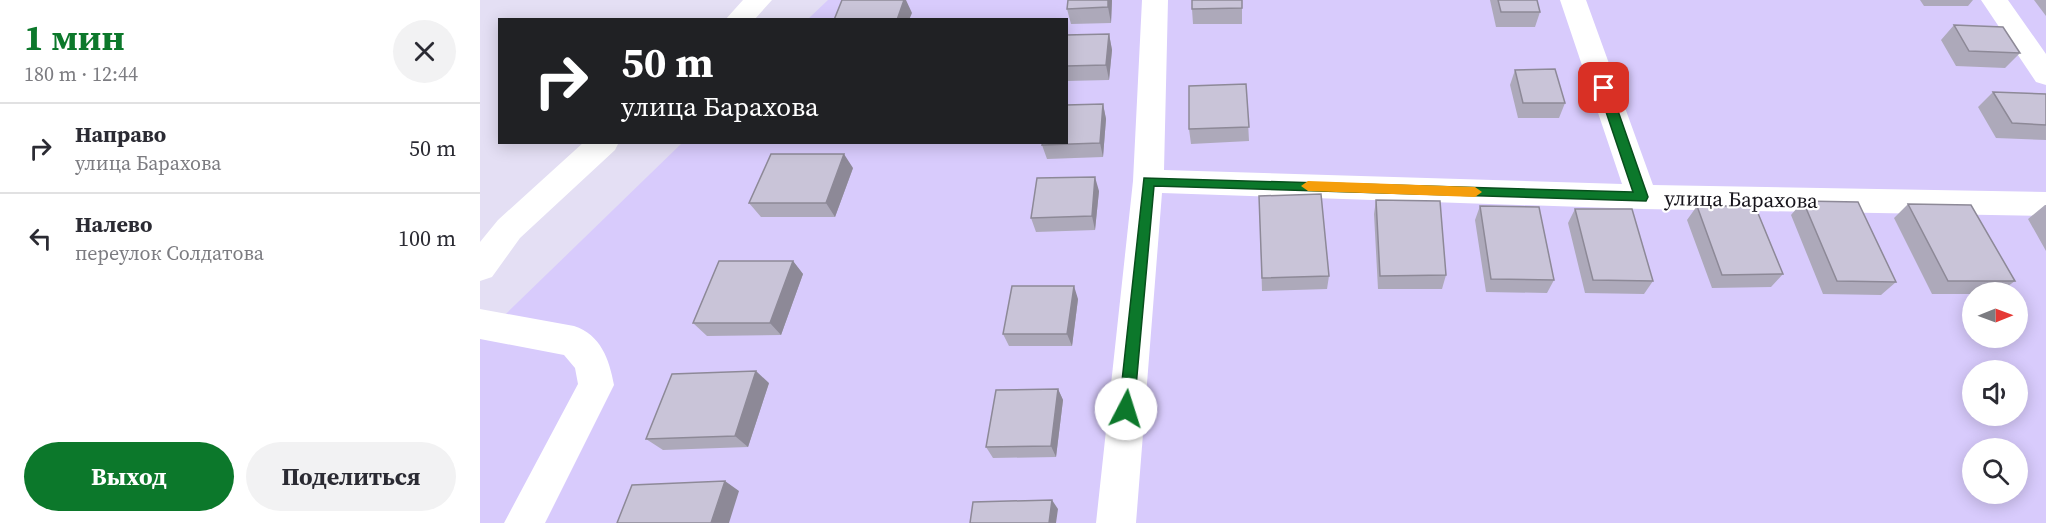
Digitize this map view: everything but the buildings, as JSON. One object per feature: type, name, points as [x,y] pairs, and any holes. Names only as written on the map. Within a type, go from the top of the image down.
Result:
[{"type":"street","points":[[740,18],[759,0]]},
{"type":"street","points":[[1116,523],[1148,181],[1155,0]]},
{"type":"street","points":[[1574,0],[1642,197]]},
{"type":"street","points":[[1994,0],[2046,75]]},
{"type":"street","points":[[480,267],[509,229],[602,144]]},
{"type":"street","name":"улица Барахова","points":[[1148,181],[1642,197],[2046,204]]},
{"type":"street","points":[[480,324],[574,341],[592,362],[596,385],[524,523]]},
{"type":"shaded area","points":[[828,0],[2046,0],[2046,523],[480,523],[480,339],[681,144],[1068,144],[1068,18],[809,18]]},
{"type":"slow traffic","points":[[1308,186],[1475,192]]},
{"type":"route","points":[[1126,409],[1148,181],[1642,197],[1604,88]]}]
